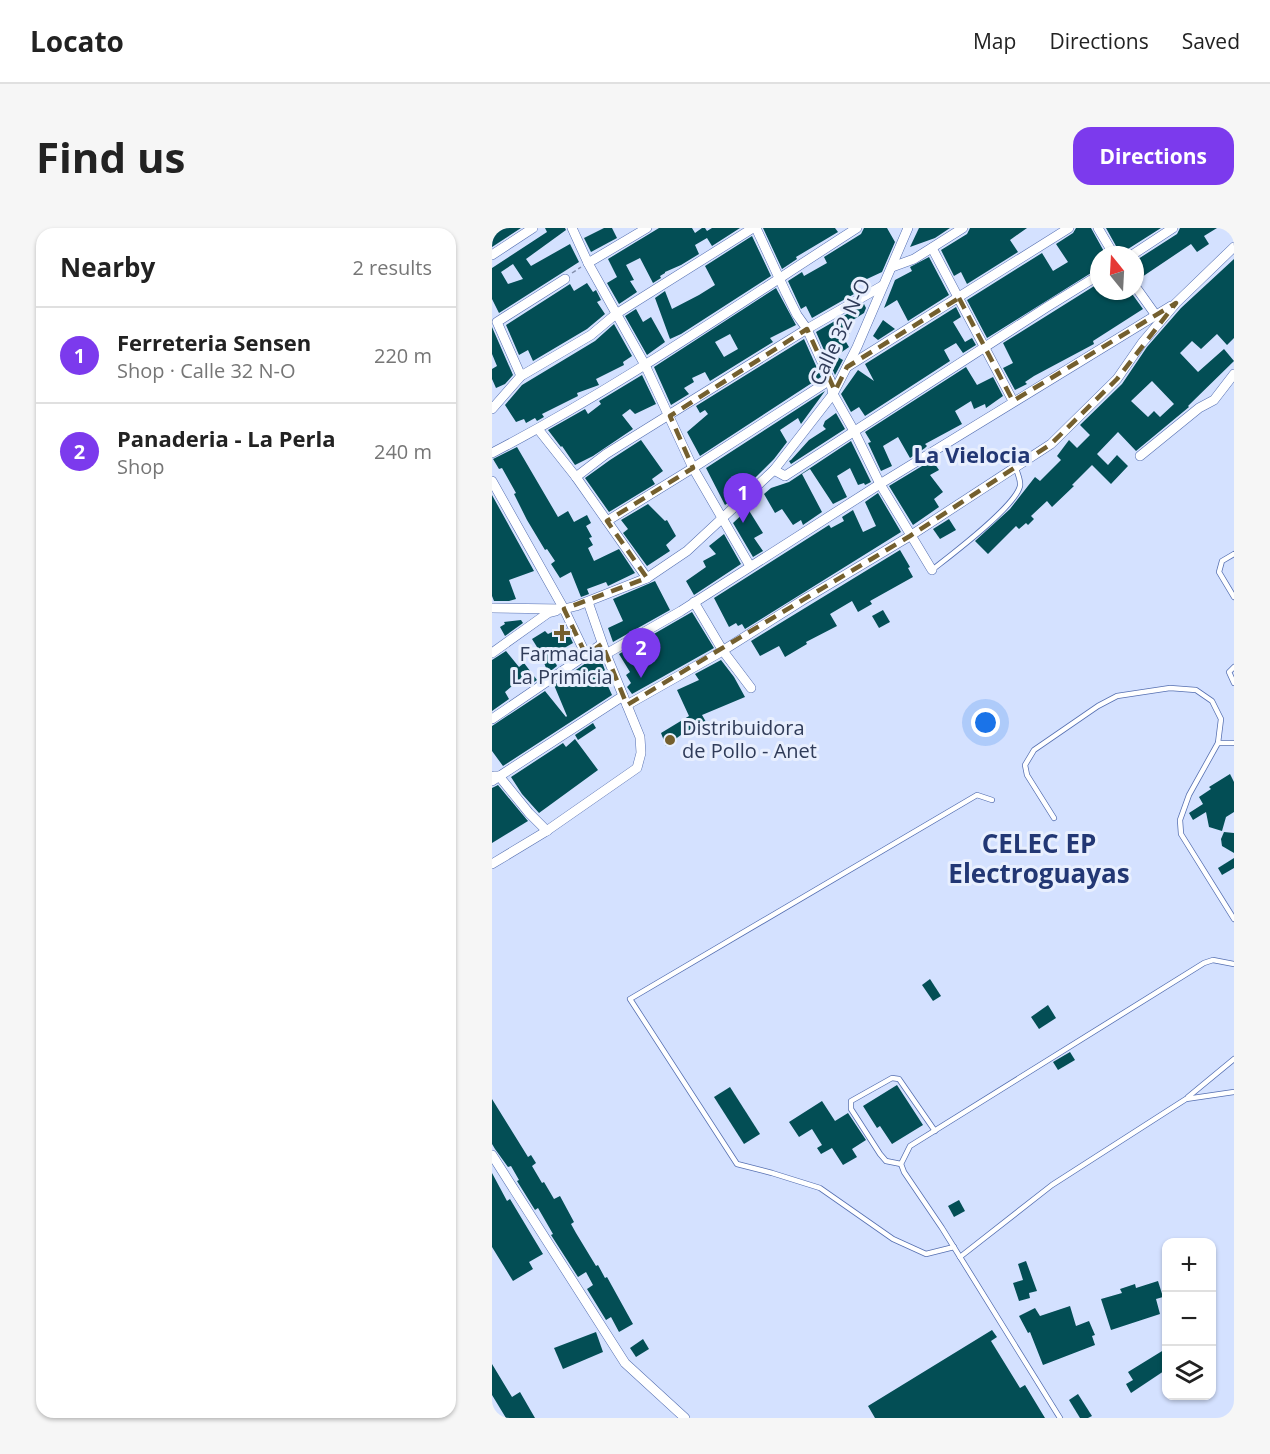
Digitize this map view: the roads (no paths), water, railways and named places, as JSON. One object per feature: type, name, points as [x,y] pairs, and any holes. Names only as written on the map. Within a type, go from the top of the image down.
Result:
[{"type":"street","points":[[492,255],[533,228]]},
{"type":"street","points":[[572,228],[588,263],[645,365],[693,468],[750,566]]},
{"type":"street","points":[[588,263],[647,228]]},
{"type":"street","points":[[492,409],[521,376],[591,335],[616,314],[754,228],[797,315],[807,328],[830,380],[833,394],[880,484],[932,570]]},
{"type":"street","points":[[492,453],[538,429],[645,365],[857,228]]},
{"type":"street","name":"Calle 32 N-O","points":[[492,608],[564,609],[588,602],[647,578],[687,551],[774,470],[833,394],[847,368],[909,228]]},
{"type":"street","points":[[892,267],[914,259],[963,228]]},
{"type":"street","points":[[847,368],[1069,228]]},
{"type":"street","points":[[1098,228],[1109,246]]},
{"type":"street","points":[[1144,247],[1173,228]]},
{"type":"street","points":[[547,831],[494,777],[625,701],[723,651],[910,536],[1051,444],[1117,379],[1142,343],[1176,303],[1234,247]]},
{"type":"street","points":[[932,248],[1013,401]]},
{"type":"street","points":[[521,376],[497,322],[565,279]]},
{"type":"street","points":[[774,470],[785,476],[790,474],[1090,281]]},
{"type":"street","points":[[576,477],[606,454],[807,328],[882,286]]},
{"type":"street","points":[[1144,299],[1155,314]]},
{"type":"street","points":[[606,654],[694,602],[1013,401],[1176,303]]},
{"type":"street","points":[[1140,456],[1199,408],[1214,400],[1234,374]]},
{"type":"street","points":[[607,520],[830,380]]},
{"type":"street","points":[[538,429],[576,477],[647,578]]},
{"type":"street","points":[[492,481],[564,609],[586,655]]},
{"type":"street","points":[[492,864],[547,831],[637,768],[641,753],[640,737],[602,644],[588,602]]},
{"type":"street","points":[[694,602],[723,651],[751,688]]},
{"type":"street","points":[[492,653],[548,613],[564,609]]},
{"type":"street","points":[[492,719],[602,644]]},
{"type":"street","points":[[493,1157],[625,1363],[685,1418]]},
{"type":"lane","points":[[932,570],[1003,510],[1020,487],[1015,466]]},
{"type":"lane","points":[[1234,554],[1222,561],[1219,572],[1234,597]]},
{"type":"lane","points":[[1234,667],[1229,672],[1234,683]]},
{"type":"lane","points":[[1054,818],[1027,775],[1025,765],[1034,750],[1098,706],[1117,696],[1170,688],[1196,690],[1212,701],[1221,720],[1218,743],[1189,795],[1180,820],[1181,834],[1234,919]]},
{"type":"lane","points":[[1218,743],[1234,743]]},
{"type":"lane","points":[[954,1247],[926,1254],[893,1239],[820,1188],[736,1164],[630,999],[978,795],[993,800]]},
{"type":"lane","points":[[901,1164],[910,1146],[1204,963],[1213,960],[1234,964]]},
{"type":"lane","points":[[960,1257],[1052,1185],[1186,1098],[1234,1059]]},
{"type":"lane","points":[[935,1131],[899,1079],[892,1078],[851,1101],[851,1109],[880,1154],[886,1161],[901,1164],[1060,1418]]},
{"type":"lane","points":[[1186,1098],[1234,1092]]},
{"type":"place","name":"Ferreteria Sensen","points":[[743,523]]},
{"type":"place","name":"Farmacia La Primicia","points":[[562,633]]},
{"type":"place","name":"Panaderia - La Perla","points":[[641,678]]},
{"type":"place","name":"Distribuidora de Pollo - Anet","points":[[670,740]]},
{"type":"district","name":"La Vielocia","points":[[972,455]]},
{"type":"district","name":"CELEC EP Electroguayas","points":[[1039,859]]}]
